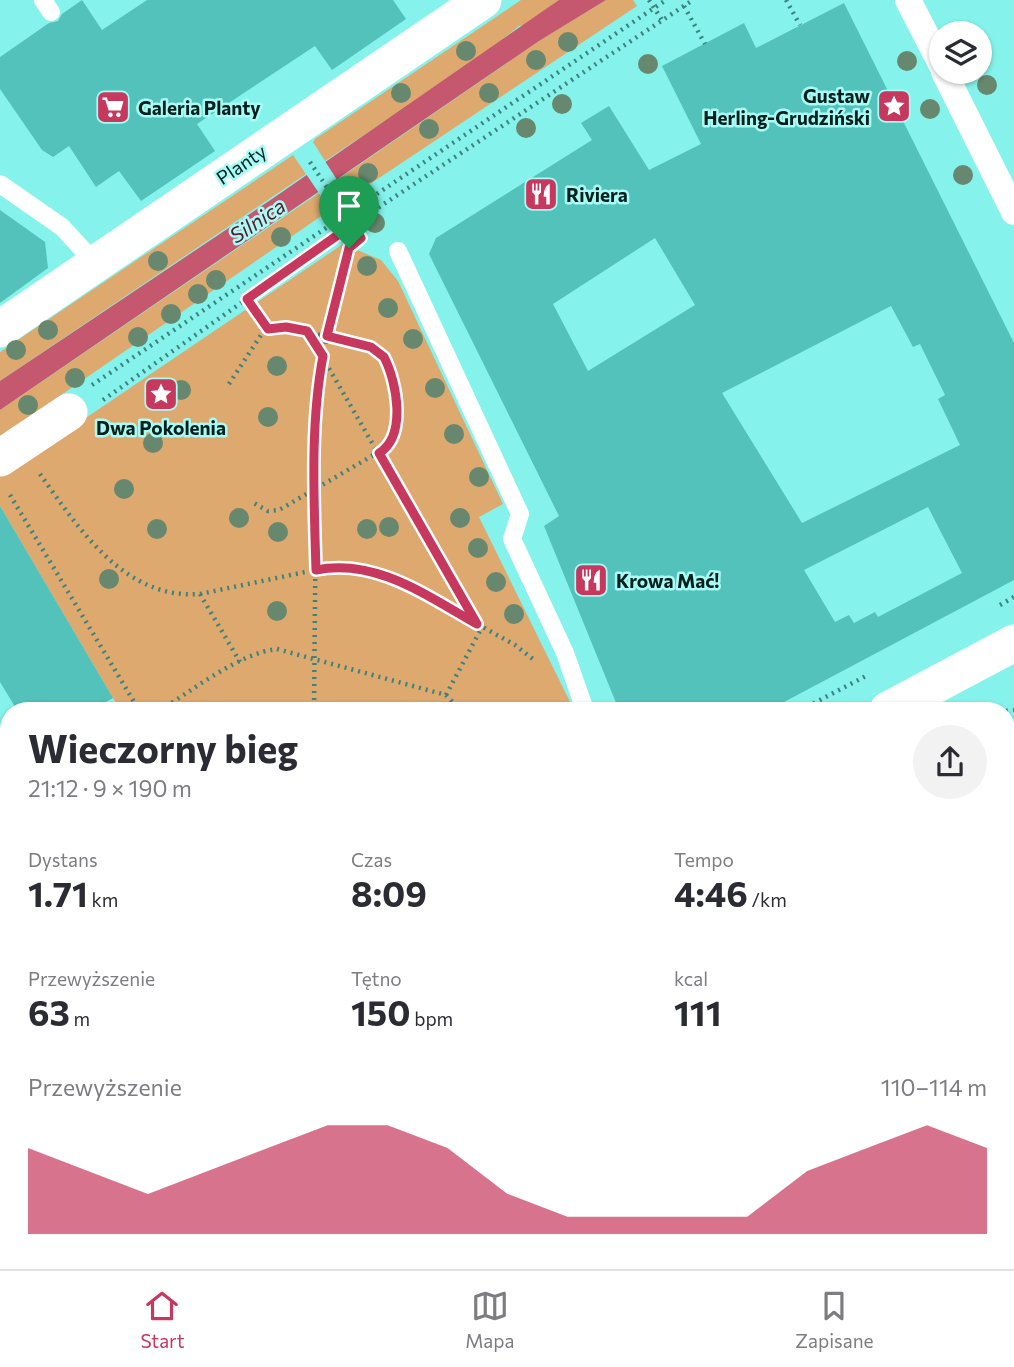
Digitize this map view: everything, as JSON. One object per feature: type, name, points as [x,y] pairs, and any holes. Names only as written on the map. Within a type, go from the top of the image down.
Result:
[{"type":"street","points":[[908,0],[929,41]]},
{"type":"street","name":"Planty","points":[[0,329],[479,1]]},
{"type":"street","points":[[950,84],[1014,212]]},
{"type":"street","points":[[9,465],[69,412]]},
{"type":"street","points":[[903,702],[1014,643]]},
{"type":"lane","points":[[0,184],[62,227],[96,264]]},
{"type":"lane","points":[[398,251],[520,514],[512,539],[565,653],[582,702]]},
{"type":"path","points":[[649,0],[662,20]]},
{"type":"path","points":[[666,0],[345,213],[75,397],[69,412],[86,412],[352,225],[693,0]]},
{"type":"path","points":[[786,0],[800,26]]},
{"type":"path","points":[[684,6],[705,44]]},
{"type":"path","points":[[309,160],[361,238],[349,248],[327,336],[317,392],[314,702]]},
{"type":"path","points":[[247,299],[268,329]]},
{"type":"path","points":[[229,384],[268,329],[286,327],[371,347],[387,364],[398,428],[393,441],[379,453],[279,510],[268,511],[252,502]]},
{"type":"path","points":[[307,331],[480,625]]},
{"type":"path","points":[[9,465],[53,492],[114,565],[151,588],[178,596],[200,594],[316,570],[350,566],[383,574],[515,645],[540,665]]},
{"type":"path","points":[[9,465],[135,702]]},
{"type":"path","points":[[200,594],[240,662]]},
{"type":"path","points":[[446,695],[480,625]]},
{"type":"path","points":[[173,702],[240,662],[265,650],[276,649],[446,695],[453,702]]},
{"type":"shaded area","points":[[521,0],[559,0],[527,25],[519,26],[481,57],[325,161],[313,142],[315,139]]},
{"type":"shaded area","points":[[606,0],[633,0],[637,6],[349,198],[337,180],[539,41]]},
{"type":"shaded area","points":[[293,155],[306,174],[0,381],[0,352]]},
{"type":"shaded area","points":[[319,193],[330,210],[0,437],[0,410]]},
{"type":"shaded area","points":[[343,244],[381,260],[398,281],[503,504],[479,517],[570,702],[115,702],[0,506],[0,476]]},
{"type":"water","name":"Silnica","points":[[559,0],[606,0],[539,41],[0,410],[0,381],[272,199]]},
{"type":"pier","points":[[323,158],[339,183],[321,196],[304,171]]},
{"type":"building","name":"Galeria Planty","points":[[82,0],[102,30],[147,0],[393,0],[406,19],[332,70],[315,46],[197,124],[215,151],[141,201],[119,171],[96,187],[69,146],[53,157],[42,150],[0,89],[0,57],[49,23],[58,21],[62,14]]},
{"type":"building","points":[[844,3],[1014,343],[1014,580],[784,702],[616,702],[544,526],[559,516],[429,254],[436,238],[592,140],[581,123],[609,106],[649,170],[701,144],[662,66],[744,23],[756,48]],"holes":[[[655,238],[695,305],[588,371],[553,304]],[[891,306],[913,347],[920,344],[945,395],[938,399],[960,445],[802,523],[722,393]],[[928,507],[962,573],[878,617],[875,612],[854,623],[849,615],[835,622],[804,570]]]},
{"type":"building","points":[[0,210],[45,242],[48,268],[0,303]]},
{"type":"building","points":[[0,506],[113,698],[106,702],[12,702],[0,682]]},
{"type":"place","name":"Gustaw Herling-Grudziński","points":[[894,106]]},
{"type":"place","name":"Galeria Planty","points":[[113,107]]},
{"type":"place","name":"Riviera","points":[[541,194]]},
{"type":"place","name":"Dwa Pokolenia","points":[[161,394]]},
{"type":"place","name":"Krowa Mać!","points":[[591,580]]},
{"type":"route","points":[[352,225],[361,238],[349,248],[327,336],[371,347],[384,357],[398,428],[393,441],[379,453],[477,624],[383,574],[350,566],[316,570],[314,491],[317,392],[323,356],[307,331],[286,327],[268,329],[247,299],[352,225]]}]
